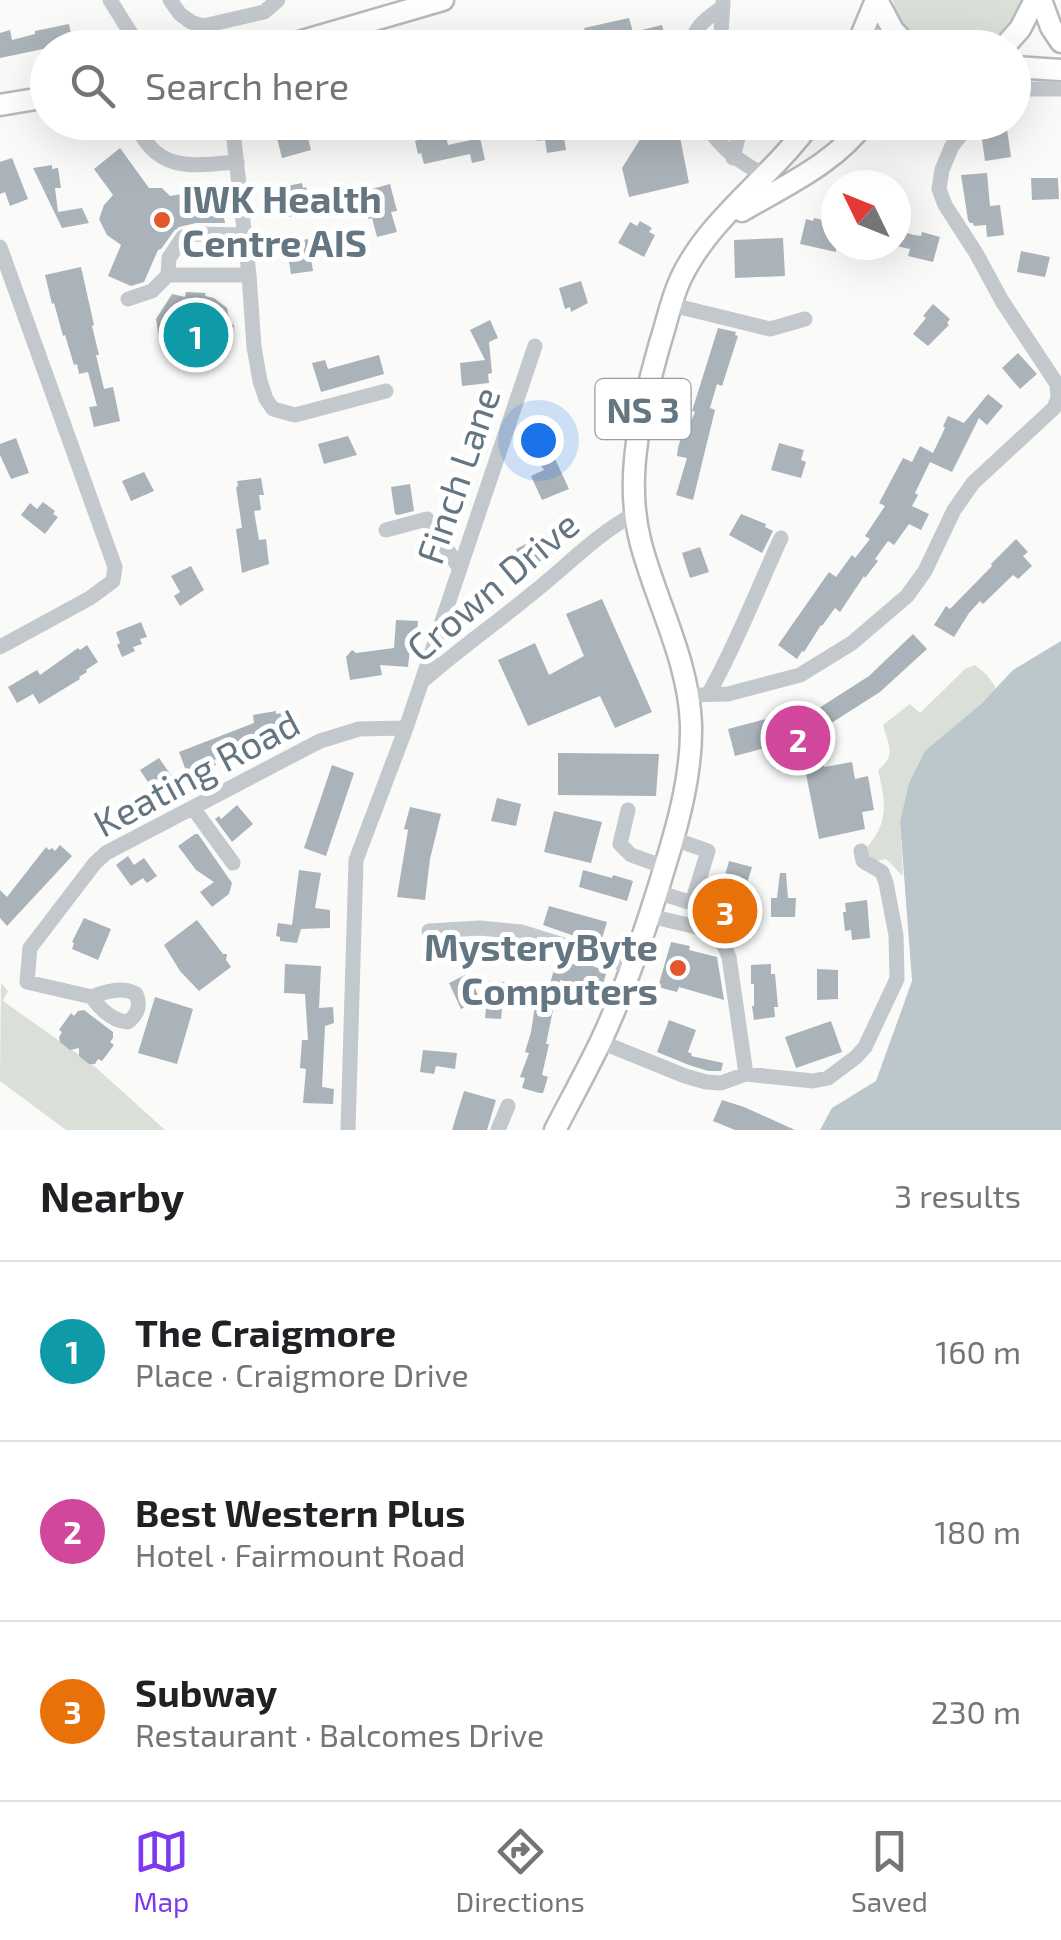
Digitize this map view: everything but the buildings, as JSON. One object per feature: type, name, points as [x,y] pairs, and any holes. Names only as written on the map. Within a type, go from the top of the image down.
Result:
[{"type":"main road","points":[[340,30],[443,0]]},
{"type":"main road","points":[[864,30],[877,0]]},
{"type":"main road","points":[[877,0],[894,30]]},
{"type":"main road","points":[[1038,0],[1061,42]]},
{"type":"main road","points":[[1020,30],[1038,0]]},
{"type":"main road","points":[[1031,68],[1061,70]]},
{"type":"main road","points":[[0,104],[30,100]]},
{"type":"main road","name":"NS 3","points":[[555,1130],[600,1042],[658,892],[674,839],[690,750],[690,722],[698,694],[681,665],[634,514],[636,442],[644,402],[680,280],[693,256],[796,140]]},
{"type":"main road","name":"NS 3","points":[[718,224],[823,163],[848,140]]},
{"type":"street","points":[[170,0],[190,22],[203,26],[264,12],[278,0]]},
{"type":"street","points":[[116,2],[131,30]]},
{"type":"street","points":[[696,30],[722,4]]},
{"type":"street","points":[[721,30],[722,4]]},
{"type":"street","points":[[1031,89],[1061,89]]},
{"type":"street","points":[[144,140],[166,160],[194,165],[237,162]]},
{"type":"street","points":[[234,140],[254,348],[266,399],[273,408],[296,416],[386,391]]},
{"type":"street","points":[[716,140],[732,158],[766,176]]},
{"type":"street","points":[[732,158],[737,140]]},
{"type":"street","points":[[698,694],[728,694],[800,675],[852,643],[907,596],[925,572],[954,510],[973,483],[1054,408],[1059,396],[1057,384],[1002,302],[939,190],[942,170],[957,140]]},
{"type":"street","points":[[128,299],[152,291],[168,275],[169,258],[183,236],[244,235]]},
{"type":"street","points":[[0,247],[7,289],[115,567],[113,581],[90,598],[0,647]]},
{"type":"street","points":[[168,275],[249,275]]},
{"type":"street","points":[[672,304],[770,329],[805,319]]},
{"type":"street","name":"Finch Lane","points":[[422,682],[535,346]]},
{"type":"street","name":"Crown Drive","points":[[348,1130],[356,860],[422,682],[592,542],[634,514]]},
{"type":"street","points":[[386,530],[427,520],[460,569]]},
{"type":"street","points":[[698,694],[728,657],[781,538]]},
{"type":"street","name":"Keating Road","points":[[92,998],[28,982],[30,948],[106,853],[320,742],[359,729],[406,728]]},
{"type":"street","points":[[193,808],[234,863]]},
{"type":"street","points":[[628,810],[620,844],[631,855],[665,867]]},
{"type":"street","points":[[658,892],[692,902],[708,850],[674,839]]},
{"type":"street","points":[[600,1042],[706,1082],[721,1083],[746,1074],[813,1081],[828,1078],[865,1047],[896,979],[896,935],[886,883],[882,872],[863,861],[861,851]]},
{"type":"street","points":[[650,916],[718,932],[729,957],[746,1074]]},
{"type":"street","points":[[429,931],[480,928],[521,932],[631,966]]},
{"type":"street","points":[[498,1130],[508,1106]]},
{"type":"shaded area","points":[[893,0],[1022,0],[1005,30],[908,30]]},
{"type":"shaded area","points":[[1061,641],[1061,1130],[820,1130],[832,1108],[876,1081],[912,981],[900,822],[909,783],[925,751],[981,704],[1013,670]]},
{"type":"shaded area","points":[[975,665],[996,688],[900,822],[903,876],[886,859],[871,862],[868,846],[880,827],[884,810],[878,770],[888,759],[889,749],[883,725],[910,704],[920,713],[965,669]]},
{"type":"shaded area","points":[[1,983],[8,991],[3,1001],[92,1064],[165,1130],[66,1130],[0,1081]]},
{"type":"place","name":"IWK Health Centre AIS","points":[[162,220]]},
{"type":"place","name":"The Craigmore","points":[[196,335]]},
{"type":"place","name":"Best Western Plus","points":[[798,738]]},
{"type":"place","name":"Subway","points":[[725,911]]},
{"type":"place","name":"MysteryByte Computers","points":[[678,968]]}]
